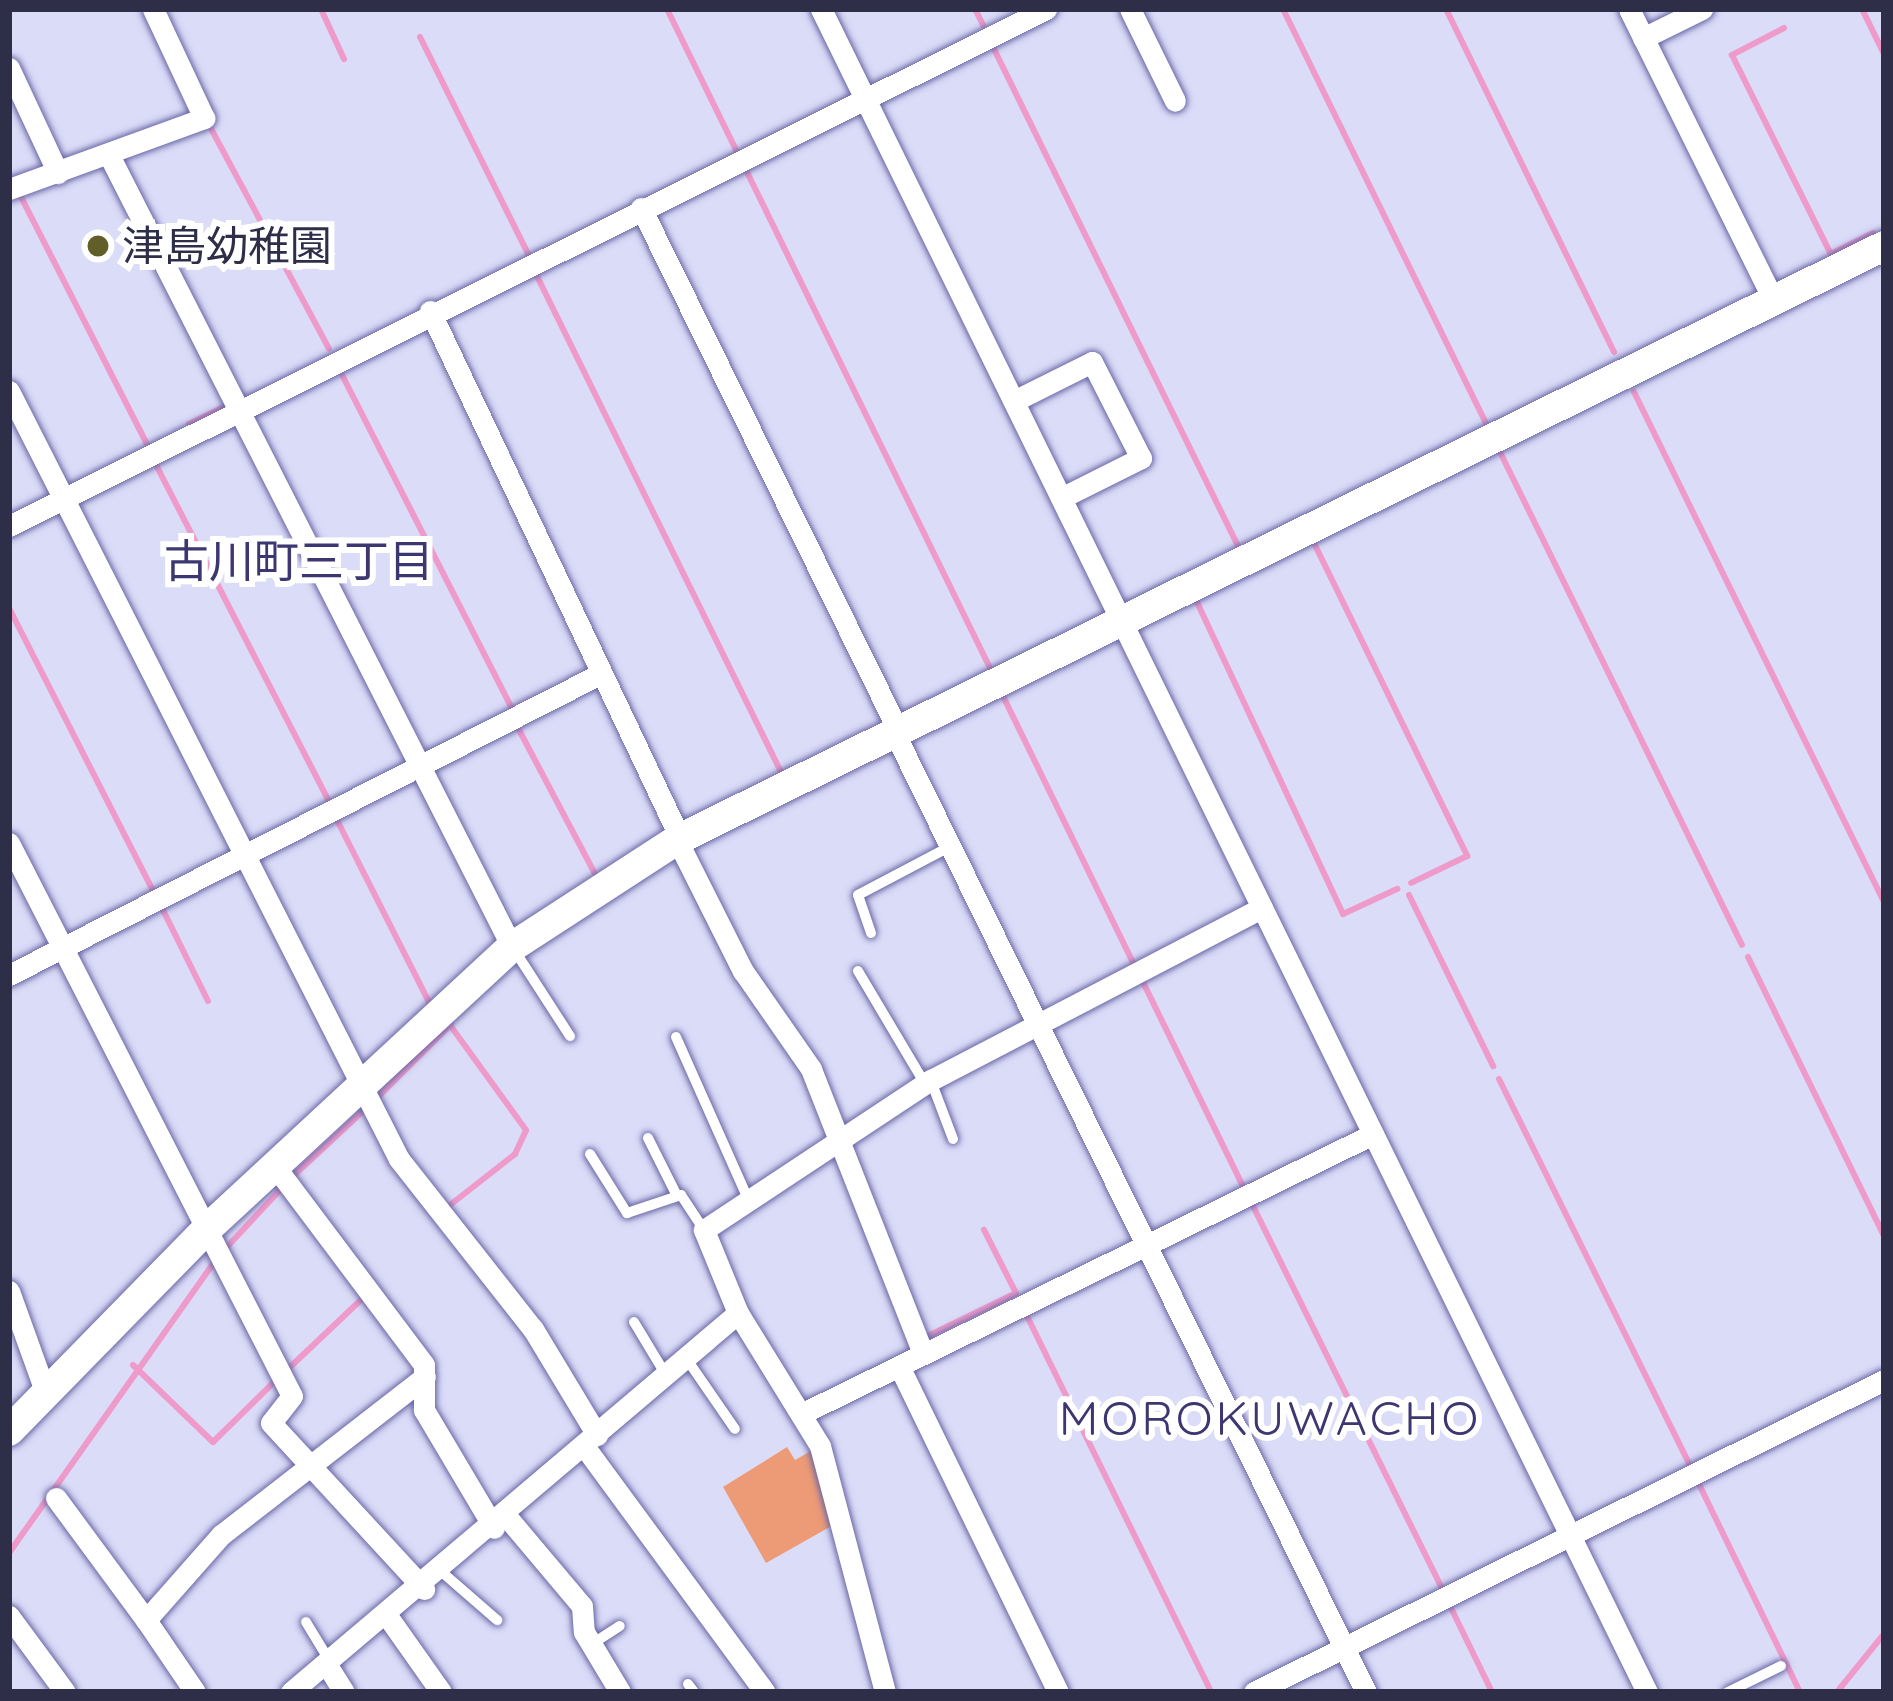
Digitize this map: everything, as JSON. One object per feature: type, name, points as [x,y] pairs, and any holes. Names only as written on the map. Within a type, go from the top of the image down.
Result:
[{"type":"street","points":[[9,189],[110,157],[204,118],[153,9]]},
{"type":"street","points":[[821,9],[1647,1692]]},
{"type":"street","points":[[9,526],[430,311],[1046,9]]},
{"type":"street","points":[[1130,9],[1174,101]]},
{"type":"street","points":[[1629,9],[1774,302]]},
{"type":"street","points":[[1643,38],[1702,9]]},
{"type":"street","points":[[9,68],[58,173]]},
{"type":"street","points":[[110,157],[512,946]]},
{"type":"street","points":[[641,208],[1143,1246],[1366,1692]]},
{"type":"street","points":[[9,1431],[206,1229],[364,1092],[512,946],[679,839],[1884,246]]},
{"type":"street","points":[[430,311],[743,971],[795,1038],[923,1354]]},
{"type":"street","points":[[1014,401],[1092,362],[1141,458],[1061,498]]},
{"type":"street","points":[[9,391],[399,1160],[533,1329],[591,1440],[765,1692]]},
{"type":"street","points":[[9,975],[600,674]]},
{"type":"street","points":[[9,843],[292,1396],[271,1423],[424,1589]]},
{"type":"street","points":[[885,1692],[802,1414],[738,1313],[704,1230],[836,1136],[928,1082],[1034,1022],[1262,908]]},
{"type":"street","points":[[802,1414],[1373,1133]]},
{"type":"street","points":[[277,1169],[425,1377],[424,1410],[501,1522],[582,1606],[592,1644],[620,1692]]},
{"type":"street","points":[[9,1291],[46,1394]]},
{"type":"street","points":[[291,1692],[443,1573],[738,1313]]},
{"type":"street","points":[[899,1366],[1058,1692]]},
{"type":"street","points":[[146,1620],[221,1535],[425,1377]]},
{"type":"street","points":[[1254,1692],[1884,1380]]},
{"type":"street","points":[[56,1498],[195,1692]]},
{"type":"street","points":[[9,1616],[65,1692]]},
{"type":"street","points":[[388,1617],[441,1692]]},
{"type":"street","points":[[328,1664],[344,1692]]},
{"type":"lane","points":[[872,933],[858,895],[949,847]]},
{"type":"lane","points":[[512,946],[570,1036]]},
{"type":"lane","points":[[858,971],[928,1082],[953,1139]]},
{"type":"lane","points":[[676,1036],[748,1198]]},
{"type":"lane","points":[[648,1138],[676,1194],[704,1230]]},
{"type":"lane","points":[[590,1154],[627,1213],[676,1194]]},
{"type":"lane","points":[[634,1322],[666,1375]]},
{"type":"lane","points":[[686,1358],[735,1429]]},
{"type":"lane","points":[[443,1573],[496,1620]]},
{"type":"lane","points":[[305,1622],[328,1664]]},
{"type":"lane","points":[[592,1644],[620,1626]]},
{"type":"lane","points":[[1729,1692],[1781,1666]]},
{"type":"shaded area","points":[[787,1447],[795,1460],[816,1448],[835,1524],[766,1563],[723,1487]]},
{"type":"waterway","points":[[321,9],[344,59]]},
{"type":"waterway","points":[[667,9],[736,150]]},
{"type":"waterway","points":[[975,9],[983,25]]},
{"type":"waterway","points":[[1283,9],[1487,425]]},
{"type":"waterway","points":[[1446,9],[1614,352]]},
{"type":"waterway","points":[[1862,9],[1884,54]]},
{"type":"waterway","points":[[1784,28],[1732,55],[1831,254],[1873,233]]},
{"type":"waterway","points":[[420,37],[528,254]]},
{"type":"waterway","points":[[993,47],[1239,548]]},
{"type":"waterway","points":[[208,123],[329,349]]},
{"type":"waterway","points":[[745,168],[991,670]]},
{"type":"waterway","points":[[18,191],[148,446]]},
{"type":"waterway","points":[[534,270],[782,774]]},
{"type":"waterway","points":[[338,367],[513,711]]},
{"type":"waterway","points":[[1634,392],[1884,902]]},
{"type":"waterway","points":[[189,424],[224,407]]},
{"type":"waterway","points":[[1500,452],[1742,945]]},
{"type":"waterway","points":[[153,459],[330,804]]},
{"type":"waterway","points":[[1313,541],[1467,856],[1411,883]]},
{"type":"waterway","points":[[1196,600],[1343,914],[1397,889]]},
{"type":"waterway","points":[[9,608],[155,894]]},
{"type":"waterway","points":[[1002,694],[1134,965]]},
{"type":"waterway","points":[[517,726],[595,874]]},
{"type":"waterway","points":[[336,818],[431,1006]]},
{"type":"waterway","points":[[1409,895],[1493,1066]]},
{"type":"waterway","points":[[161,906],[208,1001]]},
{"type":"waterway","points":[[1748,957],[1884,1236]]},
{"type":"waterway","points":[[1140,976],[1242,1184]]},
{"type":"waterway","points":[[376,1099],[451,1024]]},
{"type":"waterway","points":[[450,1025],[526,1130],[515,1154],[450,1205]]},
{"type":"waterway","points":[[1499,1079],[1690,1465]]},
{"type":"waterway","points":[[291,1178],[363,1111]]},
{"type":"waterway","points":[[226,1248],[282,1188]]},
{"type":"waterway","points":[[1253,1206],[1441,1587]]},
{"type":"waterway","points":[[928,1336],[1016,1293],[984,1230]]},
{"type":"waterway","points":[[9,1553],[214,1262]]},
{"type":"waterway","points":[[287,1370],[363,1298]]},
{"type":"waterway","points":[[1027,1316],[1211,1692]]},
{"type":"waterway","points":[[133,1365],[213,1442],[277,1379]]},
{"type":"waterway","points":[[1697,1480],[1800,1692]]},
{"type":"waterway","points":[[1452,1610],[1492,1692]]},
{"type":"waterway","points":[[1837,1692],[1884,1634]]},
{"type":"place","name":"津島幼稚園","points":[[98,246]]},
{"type":"district","name":"古川町三丁目","points":[[299,561]]},
{"type":"district","name":"MOROKUWACHO","points":[[1270,1418]]}]
